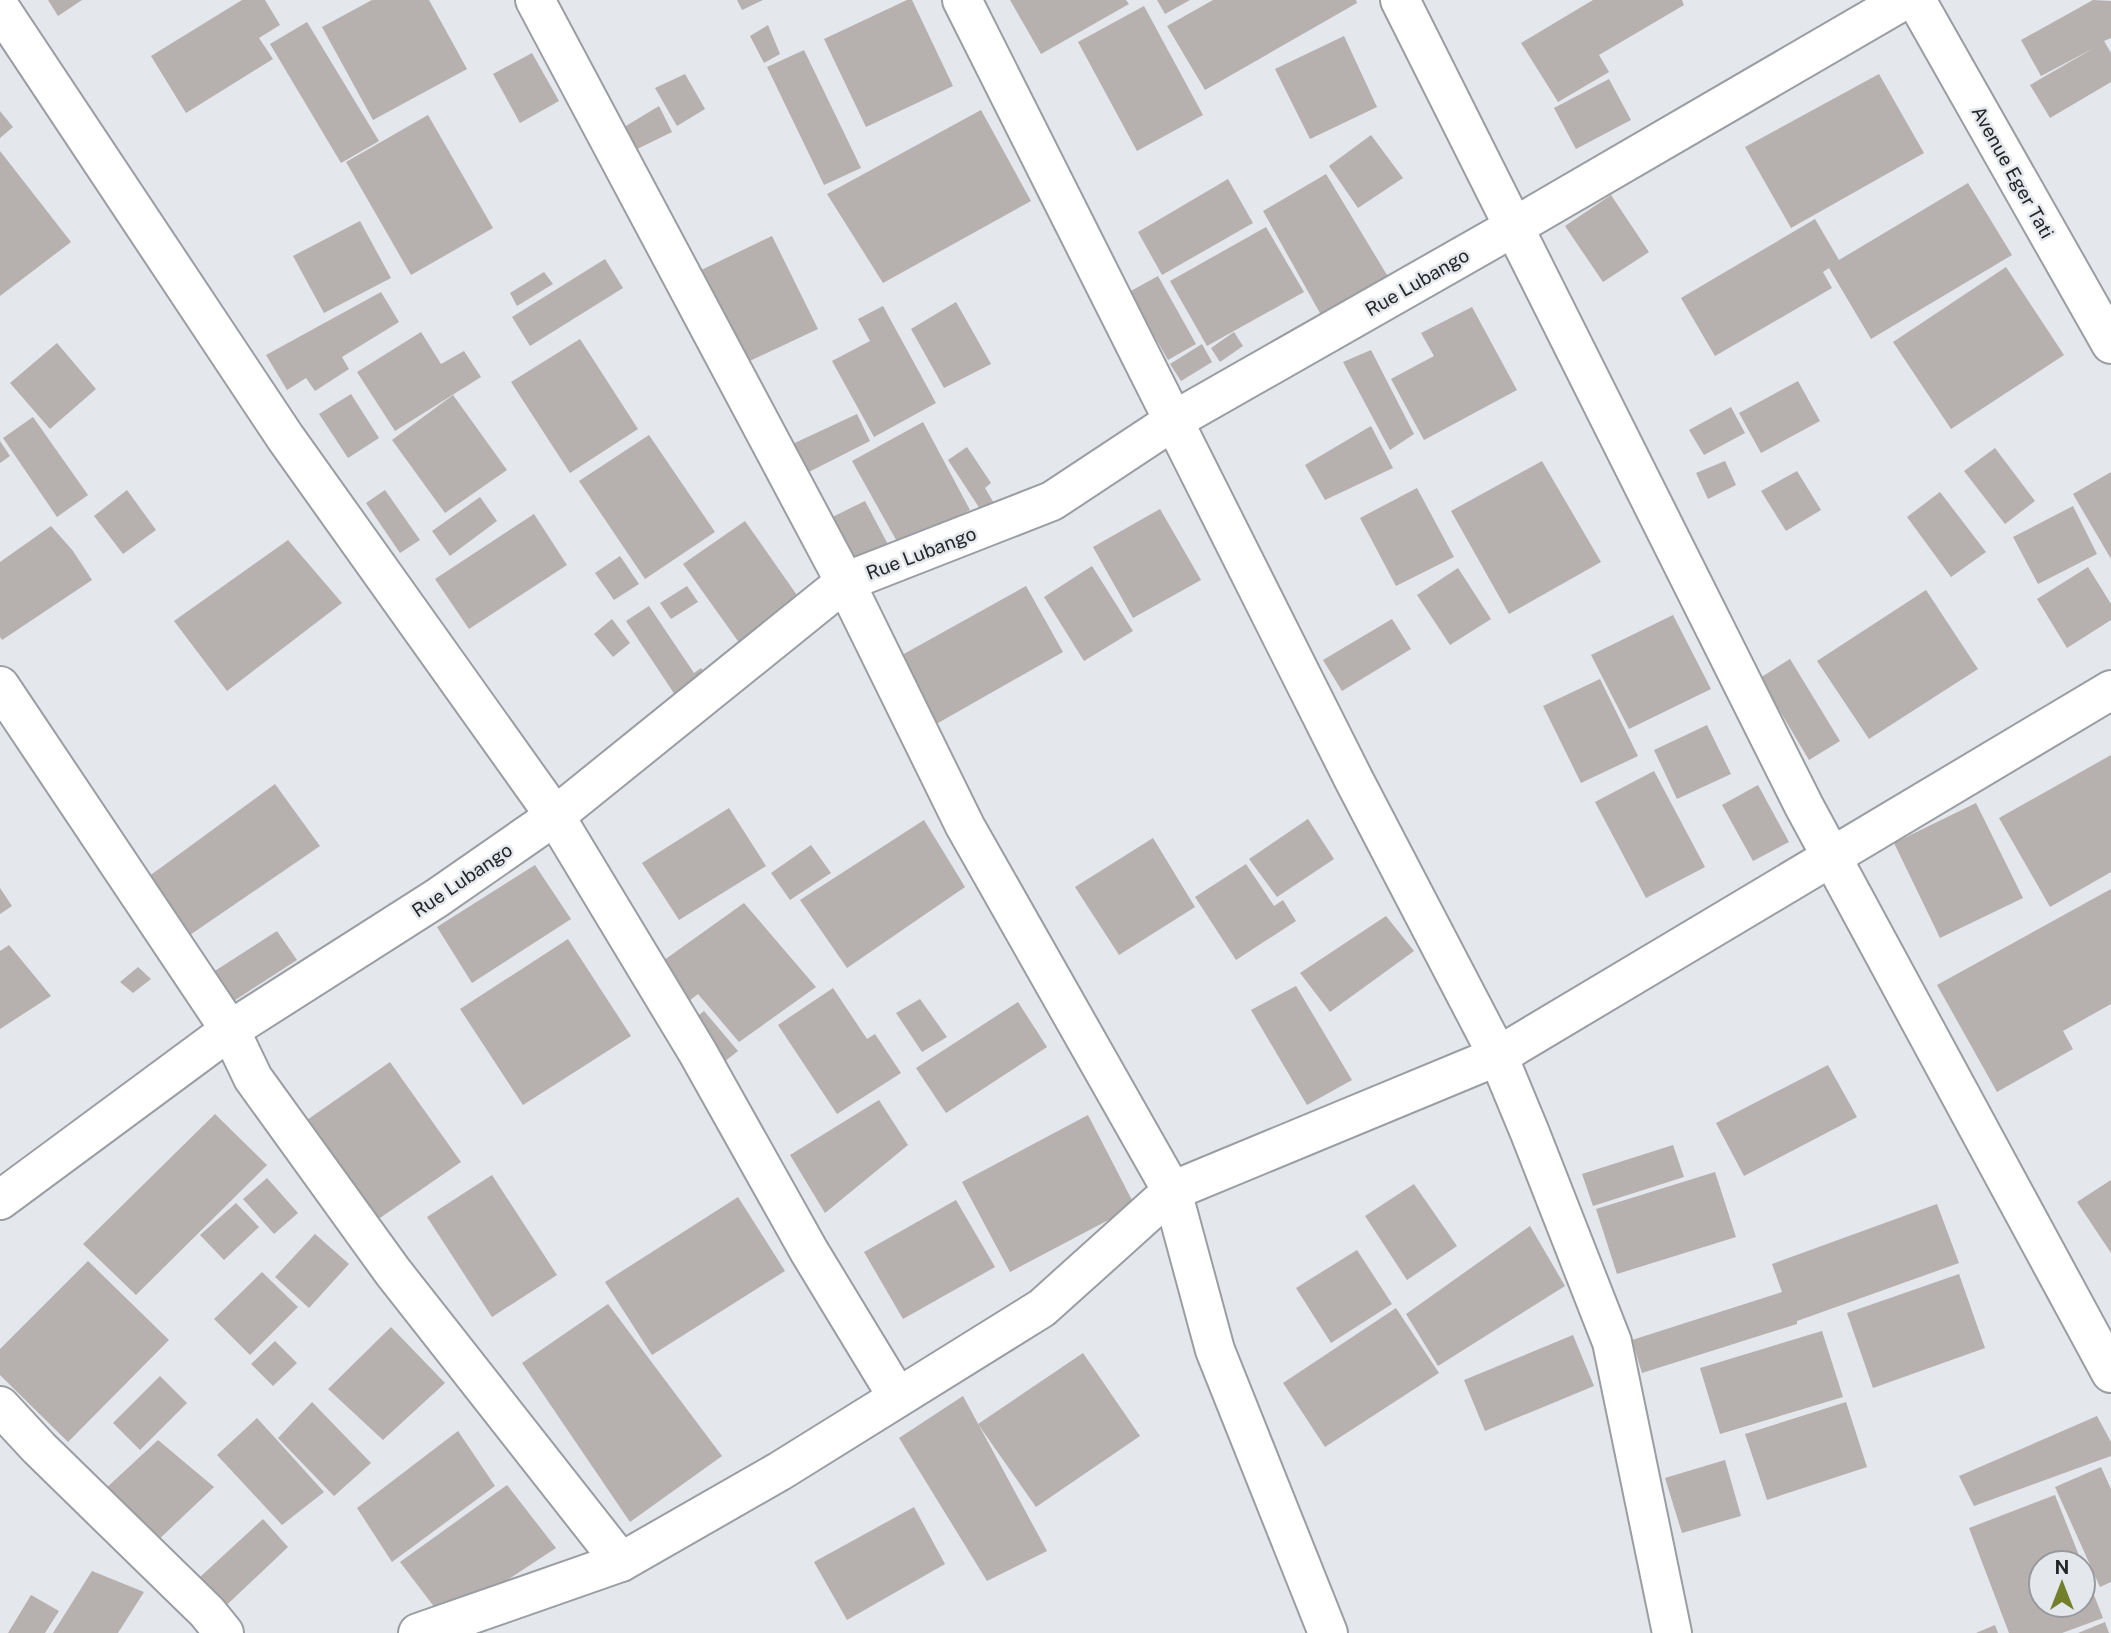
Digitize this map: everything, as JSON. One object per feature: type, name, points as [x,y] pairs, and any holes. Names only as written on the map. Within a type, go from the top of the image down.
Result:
[{"type":"street","points":[[535,0],[845,582],[965,826],[1172,1191],[1215,1350],[1328,1633]]},
{"type":"street","points":[[962,0],[1354,780],[1498,1056],[1612,1342],[1672,1633]]},
{"type":"street","points":[[1400,0],[1804,806],[2109,1364]]},
{"type":"street","name":"Rue Lubango","points":[[0,1200],[230,1030],[437,898],[555,816],[845,582],[1052,501],[1173,421],[1904,0]]},
{"type":"street","name":"Avenue Eger Tati","points":[[1916,0],[2111,344]]},
{"type":"street","points":[[0,8],[285,437],[555,816],[698,1053],[809,1251],[897,1396]]},
{"type":"street","points":[[0,686],[230,1030],[253,1078],[385,1261],[621,1562]]},
{"type":"street","points":[[418,1633],[621,1562],[780,1471],[1042,1308],[1172,1191],[1498,1056],[2111,690]]},
{"type":"street","points":[[0,1406],[39,1448],[207,1612],[224,1633]]},
{"type":"building","points":[[48,0],[82,0],[58,16]]},
{"type":"building","points":[[242,0],[265,0],[280,25],[259,38],[273,59],[186,113],[151,56]]},
{"type":"building","points":[[372,0],[429,0],[467,69],[373,120],[322,27]]},
{"type":"building","points":[[737,0],[763,0],[742,10]]},
{"type":"building","points":[[912,0],[953,86],[866,127],[824,39]]},
{"type":"building","points":[[1010,0],[1126,0],[1129,4],[1041,54]]},
{"type":"building","points":[[1157,0],[1190,0],[1165,14]]},
{"type":"building","points":[[1213,0],[1356,0],[1357,3],[1205,90],[1167,26]]},
{"type":"building","points":[[1593,0],[1682,0],[1684,5],[1599,55],[1609,72],[1558,102],[1521,43]]},
{"type":"building","points":[[2093,0],[2111,1],[2111,38],[2104,41],[2111,53],[2111,82],[2050,118],[2030,85],[2094,48],[2041,76],[2021,40]]},
{"type":"building","points":[[1144,6],[1203,115],[1137,151],[1078,42]]},
{"type":"building","points":[[307,22],[379,141],[341,163],[270,44]]},
{"type":"building","points":[[768,25],[780,54],[764,63],[750,36]]},
{"type":"building","points":[[1344,36],[1377,107],[1310,139],[1275,69]]},
{"type":"building","points":[[804,50],[861,168],[824,185],[767,67]]},
{"type":"building","points":[[532,53],[559,101],[520,123],[493,74]]},
{"type":"building","points":[[685,74],[705,109],[677,126],[655,88]]},
{"type":"building","points":[[1879,74],[1924,153],[1791,228],[1745,147]]},
{"type":"building","points":[[1609,79],[1631,120],[1576,149],[1554,108]]},
{"type":"building","points":[[659,106],[672,132],[629,153],[616,132]]},
{"type":"building","points":[[981,110],[1031,201],[883,283],[827,194]]},
{"type":"building","points":[[0,111],[13,127],[0,138]]},
{"type":"building","points":[[428,115],[493,228],[411,275],[346,162]]},
{"type":"building","points":[[1371,135],[1403,178],[1358,208],[1329,166]]},
{"type":"building","points":[[0,151],[71,242],[0,296]]},
{"type":"building","points":[[1326,174],[1390,280],[1325,322],[1263,211]]},
{"type":"building","points":[[1228,179],[1253,223],[1162,275],[1138,232]]},
{"type":"building","points":[[1968,183],[2012,255],[1871,339],[1829,268],[1823,272],[1832,288],[1715,356],[1681,298],[1815,219],[1839,260]]},
{"type":"building","points":[[1611,195],[1649,252],[1603,282],[1565,226]]},
{"type":"building","points":[[360,221],[391,278],[324,313],[293,256]]},
{"type":"building","points":[[1266,227],[1304,292],[1207,346],[1170,281]]},
{"type":"building","points":[[772,236],[818,329],[739,366],[695,273]]},
{"type":"building","points":[[605,259],[623,288],[530,346],[512,317]]},
{"type":"building","points":[[2006,267],[2064,355],[1951,429],[1893,342]]},
{"type":"building","points":[[544,272],[553,284],[517,306],[510,293]]},
{"type":"building","points":[[1158,276],[1196,344],[1168,360],[1129,292]]},
{"type":"building","points":[[381,292],[399,322],[342,357],[349,369],[315,391],[306,378],[287,390],[266,355]]},
{"type":"building","points":[[956,302],[991,364],[944,388],[911,329]]},
{"type":"building","points":[[883,306],[936,403],[874,437],[832,361],[870,341],[858,319]]},
{"type":"building","points":[[1472,307],[1517,390],[1424,440],[1391,379],[1434,356],[1421,333]]},
{"type":"building","points":[[421,332],[441,364],[464,351],[481,377],[395,431],[357,372]]},
{"type":"building","points":[[1234,332],[1243,346],[1220,362],[1211,348]]},
{"type":"building","points":[[580,339],[638,429],[570,473],[511,382]]},
{"type":"building","points":[[57,343],[96,389],[50,429],[10,383]]},
{"type":"building","points":[[1202,344],[1212,362],[1181,381],[1170,364]]},
{"type":"building","points":[[1371,350],[1414,434],[1390,450],[1343,362]]},
{"type":"building","points":[[1798,381],[1820,421],[1761,453],[1739,413]]},
{"type":"building","points":[[351,394],[379,438],[348,458],[319,414]]},
{"type":"building","points":[[453,395],[507,470],[445,513],[392,440]]},
{"type":"building","points":[[1731,407],[1745,433],[1704,455],[1689,430]]},
{"type":"building","points":[[857,414],[870,441],[797,478],[786,447]]},
{"type":"building","points":[[33,417],[88,495],[57,517],[3,438]]},
{"type":"building","points":[[923,422],[970,510],[900,547],[852,461]]},
{"type":"building","points":[[1371,426],[1393,468],[1325,500],[1305,465]]},
{"type":"building","points":[[649,435],[715,532],[645,579],[579,481]]},
{"type":"building","points":[[0,441],[10,456],[0,463]]},
{"type":"building","points":[[967,447],[991,483],[985,488],[998,510],[986,518],[948,460]]},
{"type":"building","points":[[1995,448],[2035,501],[2005,524],[1964,471]]},
{"type":"building","points":[[1542,461],[1601,562],[1509,614],[1451,511]]},
{"type":"building","points":[[1725,461],[1736,485],[1708,499],[1696,473]]},
{"type":"building","points":[[1797,471],[1821,510],[1786,531],[1761,491]]},
{"type":"building","points":[[2111,472],[2111,559],[2073,494]]},
{"type":"building","points":[[1417,488],[1454,557],[1396,586],[1360,518]]},
{"type":"building","points":[[127,490],[156,530],[123,554],[94,516]]},
{"type":"building","points":[[385,490],[420,540],[400,553],[366,503]]},
{"type":"building","points":[[1940,492],[1986,552],[1951,577],[1907,517]]},
{"type":"building","points":[[480,497],[497,521],[450,556],[432,531]]},
{"type":"building","points":[[865,501],[892,552],[846,576],[818,524]]},
{"type":"building","points":[[2073,506],[2097,554],[2038,584],[2013,537]]},
{"type":"building","points":[[1160,509],[1201,580],[1133,618],[1093,547]]},
{"type":"building","points":[[534,514],[567,565],[469,629],[435,579]]},
{"type":"building","points":[[745,521],[806,608],[745,651],[683,564]]},
{"type":"building","points":[[51,526],[73,551],[92,580],[2,640],[0,562]]},
{"type":"building","points":[[288,540],[342,603],[227,691],[174,621]]},
{"type":"building","points":[[620,556],[639,584],[614,600],[595,573]]},
{"type":"building","points":[[1092,566],[1133,631],[1084,661],[1044,597]]},
{"type":"building","points":[[2088,567],[2111,604],[2111,620],[2067,648],[2037,599]]},
{"type":"building","points":[[1458,568],[1491,619],[1450,645],[1417,595]]},
{"type":"building","points":[[687,586],[698,602],[671,619],[660,603]]},
{"type":"building","points":[[1026,586],[1063,652],[931,727],[893,660]]},
{"type":"building","points":[[1926,590],[1978,669],[1869,739],[1817,661]]},
{"type":"building","points":[[649,606],[694,673],[701,668],[714,687],[683,707],[626,621]]},
{"type":"building","points":[[1673,615],[1711,689],[1629,729],[1591,655]]},
{"type":"building","points":[[612,619],[630,643],[613,657],[594,634]]},
{"type":"building","points":[[1392,619],[1411,649],[1342,691],[1323,660]]},
{"type":"building","points":[[1790,659],[1840,741],[1809,760],[1760,678]]},
{"type":"building","points":[[1600,679],[1638,756],[1581,783],[1543,706]]},
{"type":"building","points":[[1707,725],[1731,774],[1677,799],[1654,750]]},
{"type":"building","points":[[2111,755],[2111,872],[2050,907],[1999,818]]},
{"type":"building","points":[[1654,771],[1705,867],[1646,898],[1595,802]]},
{"type":"building","points":[[275,784],[320,846],[187,937],[148,877]]},
{"type":"building","points":[[1758,785],[1789,842],[1753,861],[1722,805]]},
{"type":"building","points":[[1976,803],[2023,898],[1940,938],[1894,843]]},
{"type":"building","points":[[729,808],[766,866],[679,920],[642,863]]},
{"type":"building","points":[[1308,819],[1334,859],[1277,897],[1249,859]]},
{"type":"building","points":[[924,820],[965,887],[847,968],[800,900]]},
{"type":"building","points":[[1153,838],[1195,907],[1119,955],[1075,887]]},
{"type":"building","points":[[811,845],[831,873],[790,900],[771,873]]},
{"type":"building","points":[[1246,864],[1274,906],[1283,900],[1296,921],[1236,960],[1195,897]]},
{"type":"building","points":[[535,865],[571,919],[472,983],[437,927]]},
{"type":"building","points":[[0,888],[12,906],[0,914]]},
{"type":"building","points":[[2111,889],[2111,1004],[2063,1031],[2073,1049],[1997,1092],[1937,985]]},
{"type":"building","points":[[744,903],[816,987],[739,1042],[698,994],[684,1005],[653,968]]},
{"type":"building","points":[[1386,916],[1414,951],[1330,1012],[1300,973]]},
{"type":"building","points":[[277,931],[297,960],[226,1006],[207,976]]},
{"type":"building","points":[[568,939],[631,1036],[523,1105],[460,1009]]},
{"type":"building","points":[[9,945],[51,996],[0,1029],[0,951]]},
{"type":"building","points":[[138,967],[151,979],[133,993],[120,982]]},
{"type":"building","points":[[1296,986],[1352,1080],[1307,1105],[1251,1010]]},
{"type":"building","points":[[833,988],[867,1039],[875,1034],[901,1073],[837,1114],[778,1025]]},
{"type":"building","points":[[920,999],[947,1037],[922,1052],[896,1013]]},
{"type":"building","points":[[1018,1002],[1047,1047],[946,1113],[916,1068]]},
{"type":"building","points":[[704,1011],[738,1051],[719,1066],[686,1026]]},
{"type":"building","points":[[390,1062],[461,1162],[377,1220],[307,1120]]},
{"type":"building","points":[[1828,1065],[1857,1117],[1744,1176],[1716,1123]]},
{"type":"building","points":[[879,1100],[908,1145],[825,1213],[790,1155]]},
{"type":"building","points":[[215,1114],[267,1165],[136,1295],[83,1244]]},
{"type":"building","points":[[1088,1115],[1135,1206],[1010,1272],[962,1182]]},
{"type":"building","points":[[1673,1145],[1684,1177],[1593,1206],[1582,1174]]},
{"type":"building","points":[[1715,1172],[1736,1237],[1617,1274],[1596,1209]]},
{"type":"building","points":[[492,1175],[557,1275],[492,1317],[427,1217]]},
{"type":"building","points":[[267,1178],[298,1213],[274,1234],[243,1199]]},
{"type":"building","points":[[2111,1180],[2111,1253],[2077,1202]]},
{"type":"building","points":[[1414,1184],[1457,1246],[1407,1280],[1365,1216]]},
{"type":"building","points":[[738,1197],[785,1271],[652,1355],[605,1282]]},
{"type":"building","points":[[956,1200],[995,1267],[903,1319],[864,1252]]},
{"type":"building","points":[[236,1203],[259,1227],[224,1260],[200,1235]]},
{"type":"building","points":[[1937,1204],[1959,1263],[1797,1321],[1797,1324],[1642,1373],[1632,1340],[1782,1292],[1772,1264]]},
{"type":"building","points":[[1530,1226],[1565,1286],[1438,1366],[1406,1314]]},
{"type":"building","points":[[315,1234],[349,1264],[309,1308],[275,1277]]},
{"type":"building","points":[[1357,1250],[1392,1304],[1331,1343],[1296,1288]]},
{"type":"building","points":[[88,1261],[169,1340],[68,1442],[0,1375],[0,1349]]},
{"type":"building","points":[[262,1272],[298,1307],[250,1355],[214,1319]]},
{"type":"building","points":[[1959,1274],[1985,1348],[1873,1388],[1847,1313]]},
{"type":"building","points":[[608,1304],[722,1456],[630,1522],[522,1363]]},
{"type":"building","points":[[1396,1308],[1439,1373],[1325,1447],[1283,1383]]},
{"type":"building","points":[[391,1327],[445,1383],[383,1440],[328,1389]]},
{"type":"building","points":[[1822,1331],[1843,1397],[1720,1434],[1700,1368]]},
{"type":"building","points":[[1573,1335],[1594,1386],[1485,1431],[1464,1380]]},
{"type":"building","points":[[275,1341],[297,1363],[273,1386],[251,1364]]},
{"type":"building","points":[[1083,1353],[1140,1436],[1036,1507],[978,1424]]},
{"type":"building","points":[[160,1376],[187,1403],[140,1450],[113,1423]]},
{"type":"building","points":[[963,1396],[1047,1551],[987,1581],[899,1438]]},
{"type":"building","points":[[312,1402],[371,1463],[334,1496],[278,1438]]},
{"type":"building","points":[[1846,1402],[1867,1467],[1767,1500],[1745,1434]]},
{"type":"building","points":[[2097,1416],[2111,1442],[2111,1456],[1974,1506],[1959,1476]]},
{"type":"building","points":[[257,1418],[324,1492],[282,1525],[217,1455]]},
{"type":"building","points":[[458,1431],[495,1486],[392,1562],[357,1508]]},
{"type":"building","points":[[158,1440],[214,1487],[155,1543],[102,1492]]},
{"type":"building","points":[[1725,1460],[1741,1516],[1682,1533],[1665,1478]]},
{"type":"building","points":[[2101,1467],[2111,1489],[2111,1582],[2100,1587],[2097,1580],[2097,1549],[2083,1549],[2055,1487]]},
{"type":"building","points":[[507,1485],[556,1548],[445,1621],[400,1562]]},
{"type":"building","points":[[2055,1495],[2076,1549],[2027,1549],[2027,1619],[2097,1619],[2097,1603],[2103,1618],[2062,1633],[2009,1633],[1969,1528]]},
{"type":"building","points":[[914,1507],[945,1564],[847,1620],[814,1562]]},
{"type":"building","points":[[263,1519],[288,1547],[215,1616],[188,1588]]},
{"type":"building","points":[[92,1571],[144,1592],[118,1633],[53,1633]]},
{"type":"building","points":[[31,1595],[59,1611],[45,1633],[8,1633]]},
{"type":"building","points":[[2105,1622],[2109,1633],[2078,1633]]},
{"type":"building","points":[[1995,1625],[1998,1633],[1976,1633]]}]
